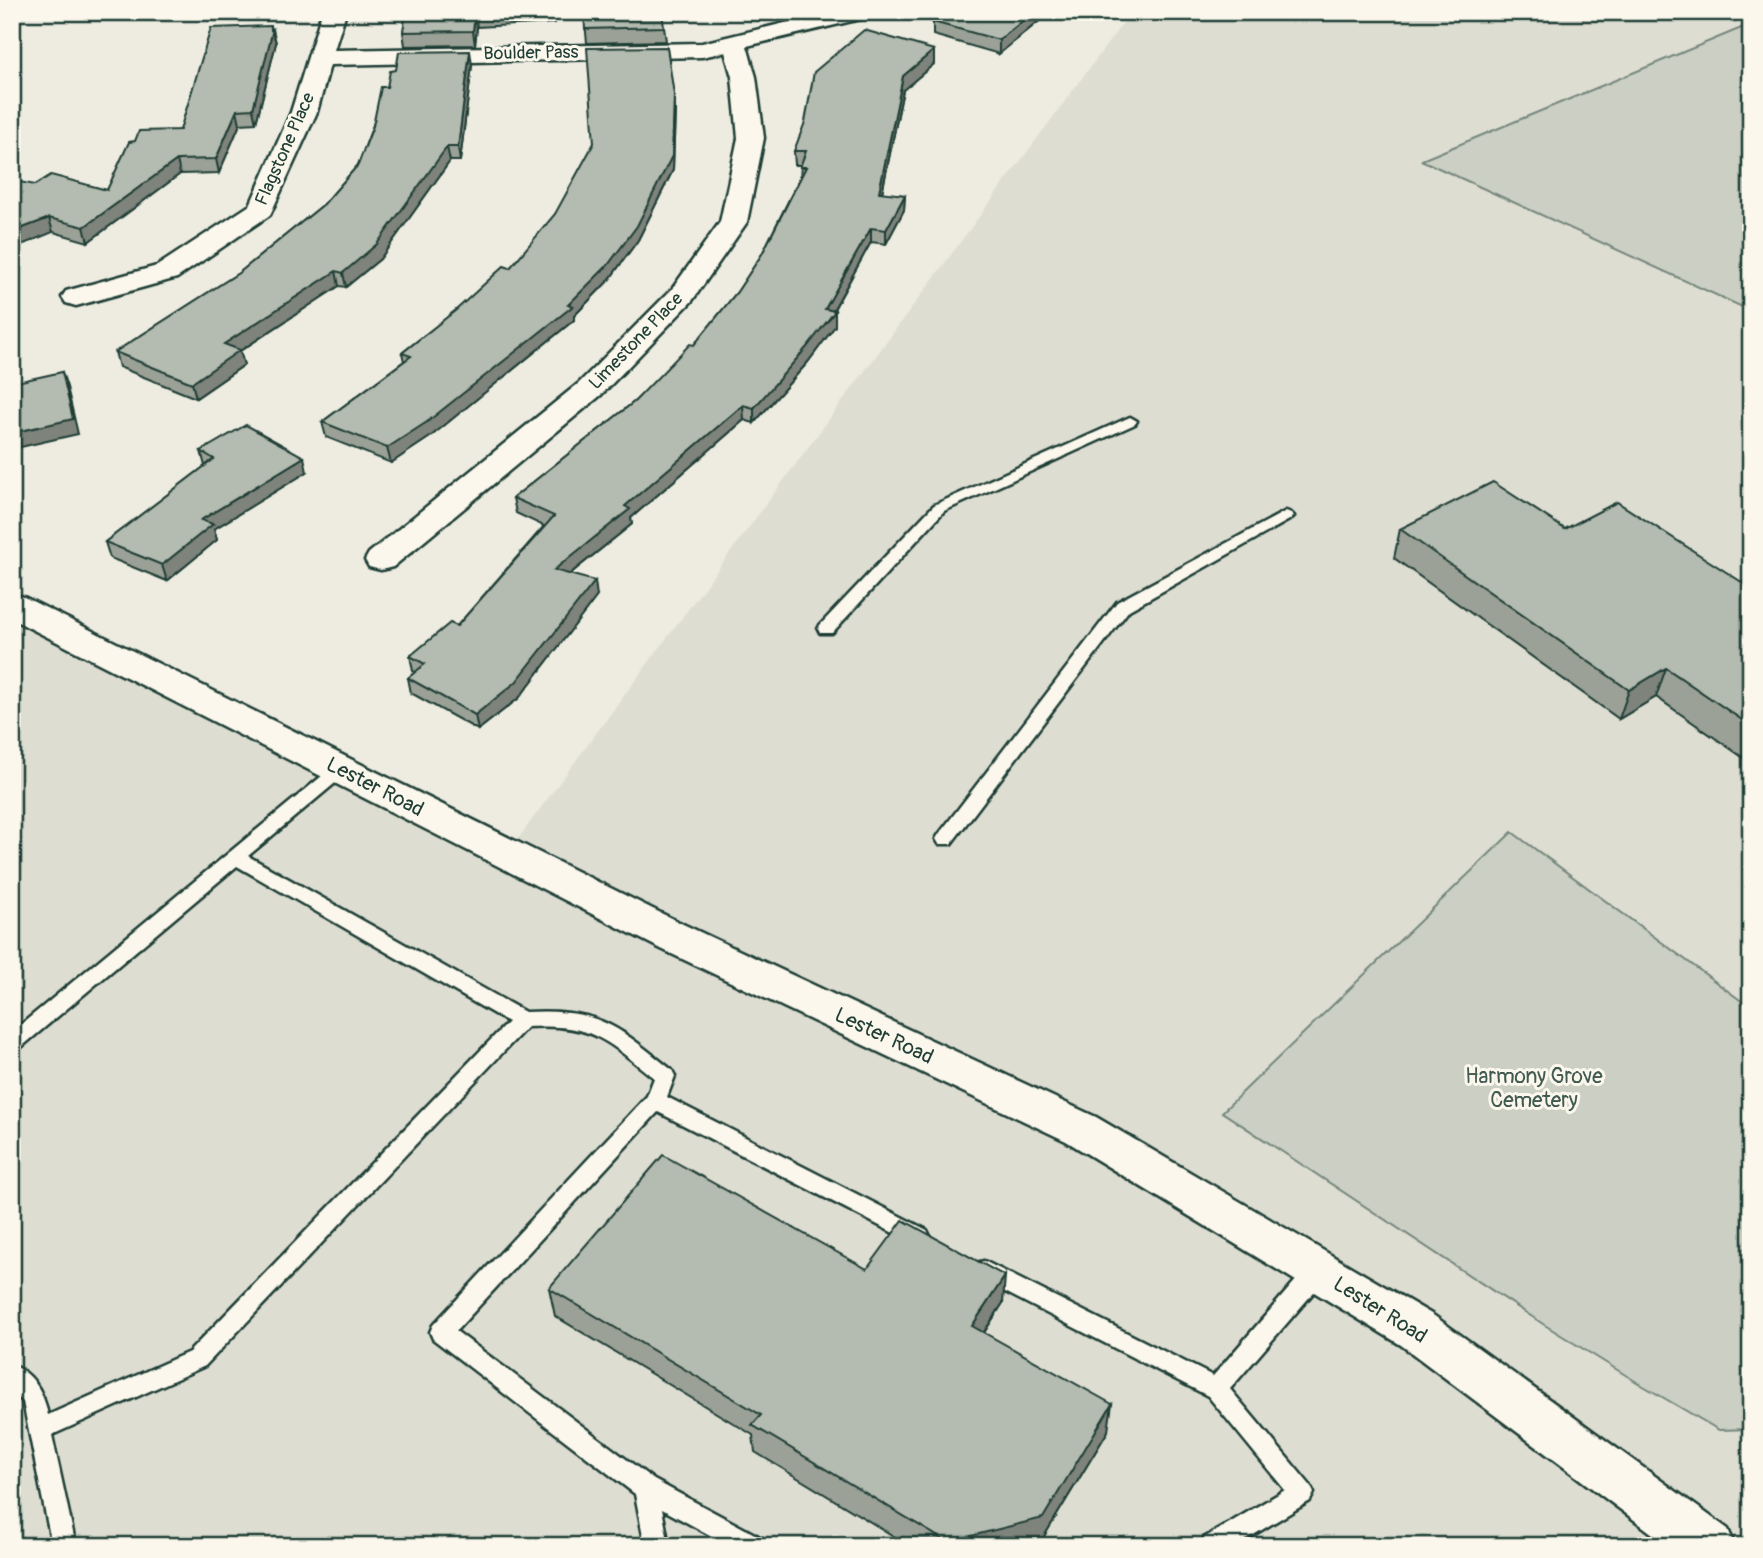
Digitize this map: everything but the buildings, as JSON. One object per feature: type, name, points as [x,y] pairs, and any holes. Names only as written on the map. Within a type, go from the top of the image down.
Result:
[{"type":"street","name":"Flagstone Place","points":[[76,297],[167,272],[261,209],[304,112],[334,12]]},
{"type":"street","name":"Boulder Pass","points":[[322,58],[702,50],[861,12]]},
{"type":"street","name":"Limestone Place","points":[[381,560],[590,389],[682,295],[733,222],[751,138],[744,77],[734,43]]},
{"type":"street","name":"Lester Road","points":[[12,605],[671,936],[1081,1129],[1417,1330],[1710,1546]]},
{"type":"lane","points":[[826,629],[939,508],[1130,421]]},
{"type":"lane","points":[[945,839],[1123,606],[1286,516]]},
{"type":"lane","points":[[12,1043],[340,770]]},
{"type":"lane","points":[[235,857],[522,1020],[557,1017],[588,1023],[639,1054],[666,1076],[655,1101],[441,1332],[646,1488],[754,1546]]},
{"type":"lane","points":[[40,1430],[197,1359],[522,1020]]},
{"type":"lane","points":[[655,1101],[936,1245]]},
{"type":"lane","points":[[960,1257],[1216,1389],[1302,1493],[1212,1546]]},
{"type":"lane","points":[[1216,1389],[1318,1271]]},
{"type":"lane","points":[[12,1375],[33,1397],[64,1546]]},
{"type":"lane","points":[[646,1488],[657,1546]]},
{"type":"shaded area","points":[[1131,12],[1751,12],[1751,24],[1422,160],[1751,311],[1751,1530],[1724,1546],[12,1546],[12,616],[517,840]]},
{"type":"green space","points":[[1751,24],[1751,311],[1421,160],[1422,160]]},
{"type":"green space","name":"Harmony Grove Cemetery","points":[[1512,832],[1751,1008],[1751,1429],[1719,1430],[1640,1384],[1543,1324],[1222,1112]]}]
